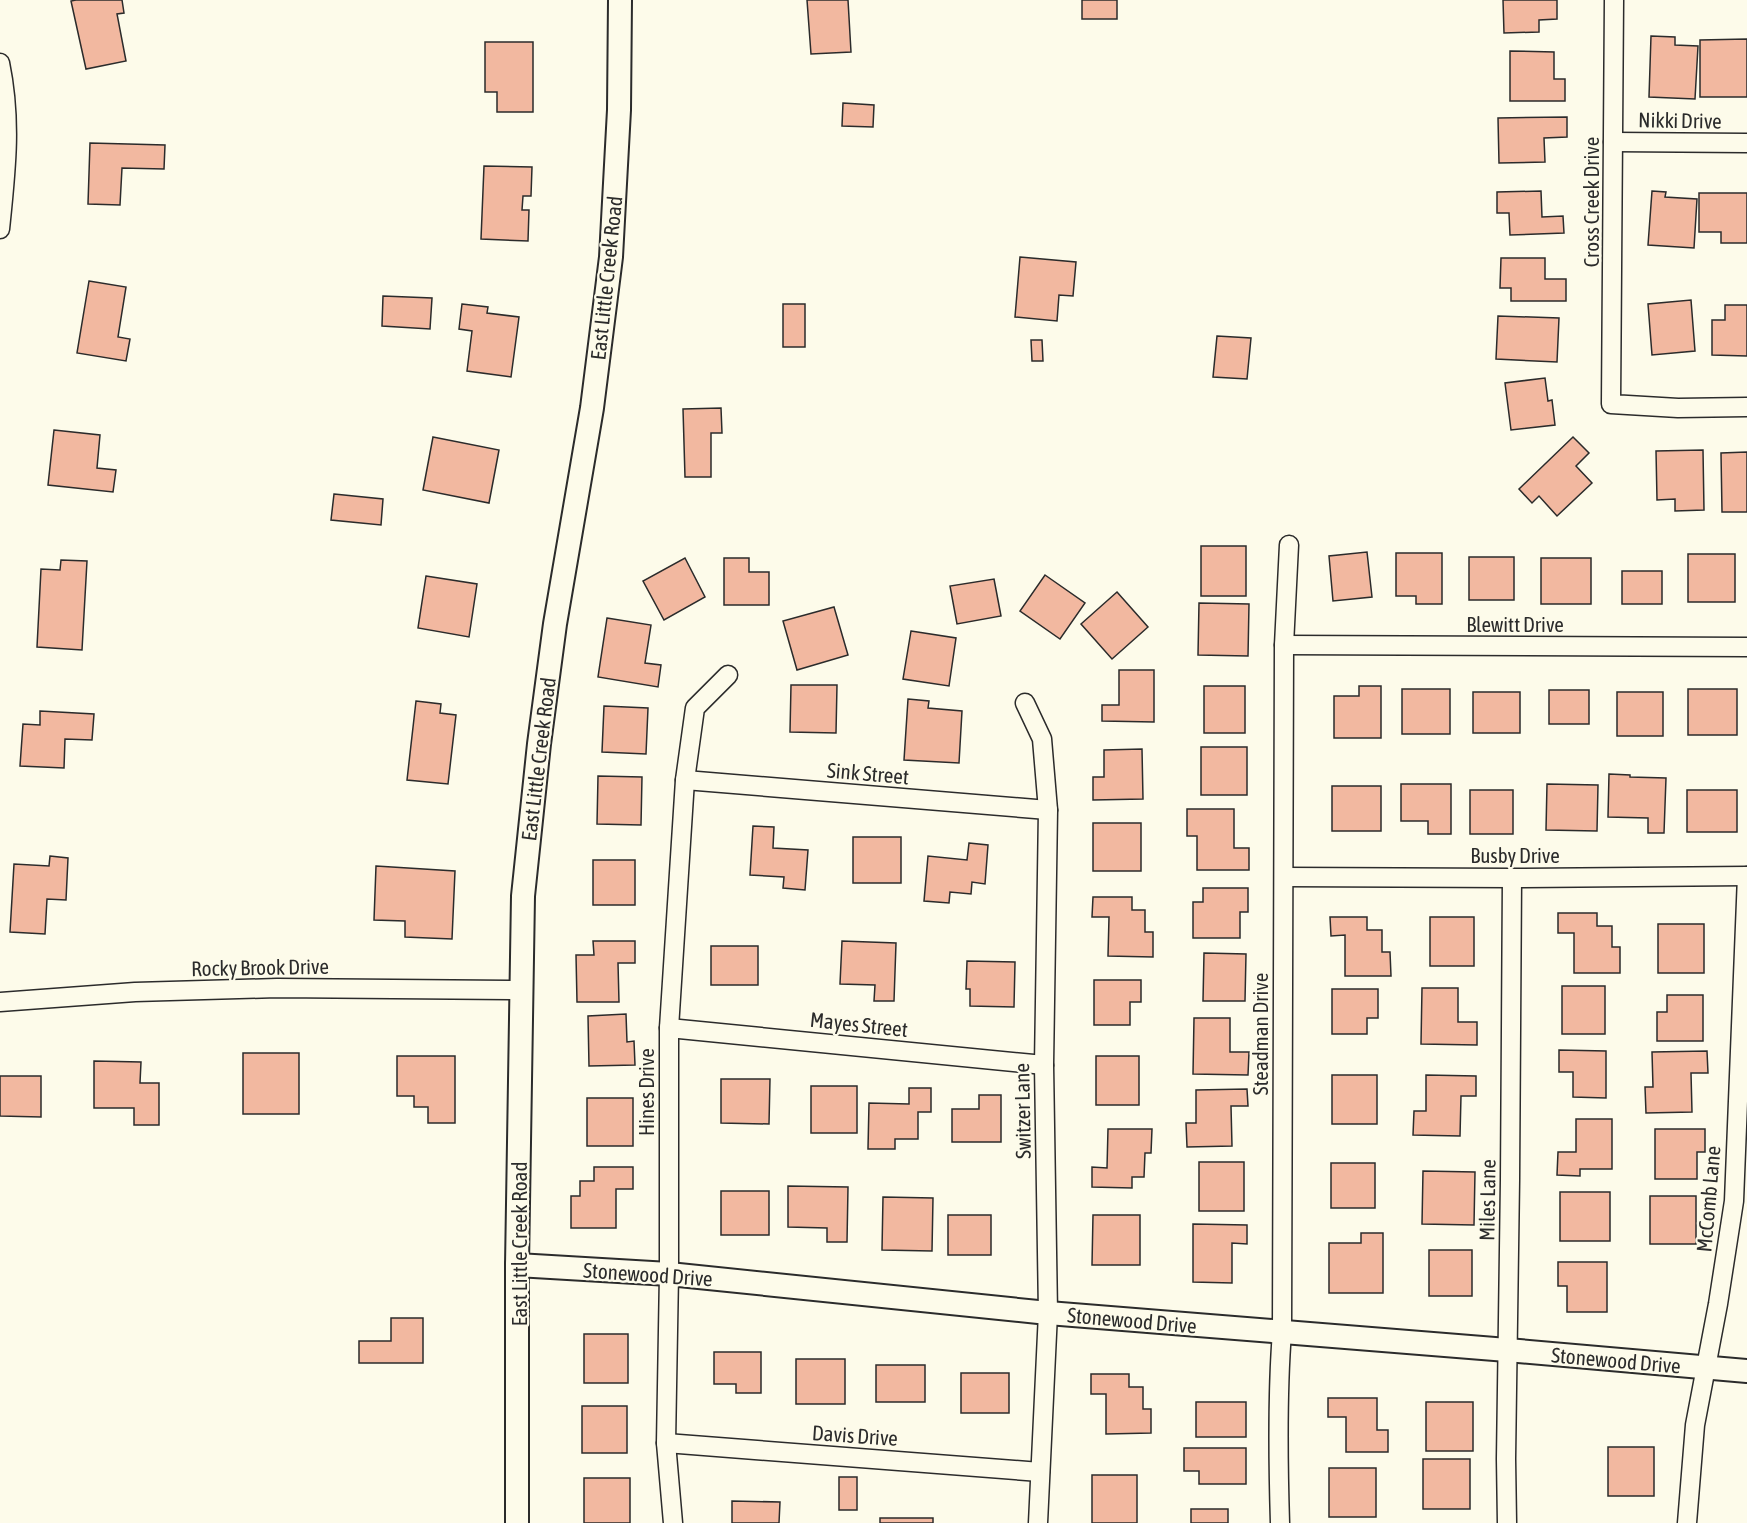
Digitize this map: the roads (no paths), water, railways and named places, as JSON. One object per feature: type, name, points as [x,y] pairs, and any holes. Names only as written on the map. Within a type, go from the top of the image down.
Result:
[{"type":"street","name":"East Little Creek Road","points":[[518,1523],[517,1266],[523,896],[539,744],[555,624],[592,408],[611,257],[619,110],[620,0]]},
{"type":"street","name":"Cross Creek Drive","points":[[1614,0],[1611,404],[1678,408],[1747,408]]},
{"type":"street","points":[[0,63],[6,92],[8,157],[0,229]]},
{"type":"street","name":"Nikki Drive","points":[[1614,142],[1747,143]]},
{"type":"street","name":"Steadman Drive","points":[[1280,1523],[1278,1405],[1282,1332],[1284,645],[1289,545]]},
{"type":"street","name":"Blewitt Drive","points":[[1284,645],[1747,647]]},
{"type":"street","name":"Hines Drive","points":[[673,1523],[666,1443],[669,1028],[685,780],[695,708],[728,675]]},
{"type":"street","name":"Switzer Lane","points":[[1025,703],[1042,739],[1048,810],[1044,1065],[1048,1313],[1038,1523]]},
{"type":"street","name":"Sink Street","points":[[685,780],[1048,810]]},
{"type":"street","name":"Busby Drive","points":[[1284,877],[1747,876]]},
{"type":"street","name":"McComb Lane","points":[[1687,1523],[1695,1425],[1718,1304],[1734,1201],[1747,876]]},
{"type":"street","name":"Miles Lane","points":[[1507,1523],[1512,878]]},
{"type":"street","name":"Rocky Brook Drive","points":[[0,1002],[135,992],[277,987],[522,990]]},
{"type":"street","name":"Mayes Street","points":[[669,1028],[1044,1065]]},
{"type":"street","name":"Stonewood Drive","points":[[517,1266],[669,1274],[1048,1313],[1747,1371]]},
{"type":"street","name":"Davis Drive","points":[[666,1443],[1040,1472]]}]
